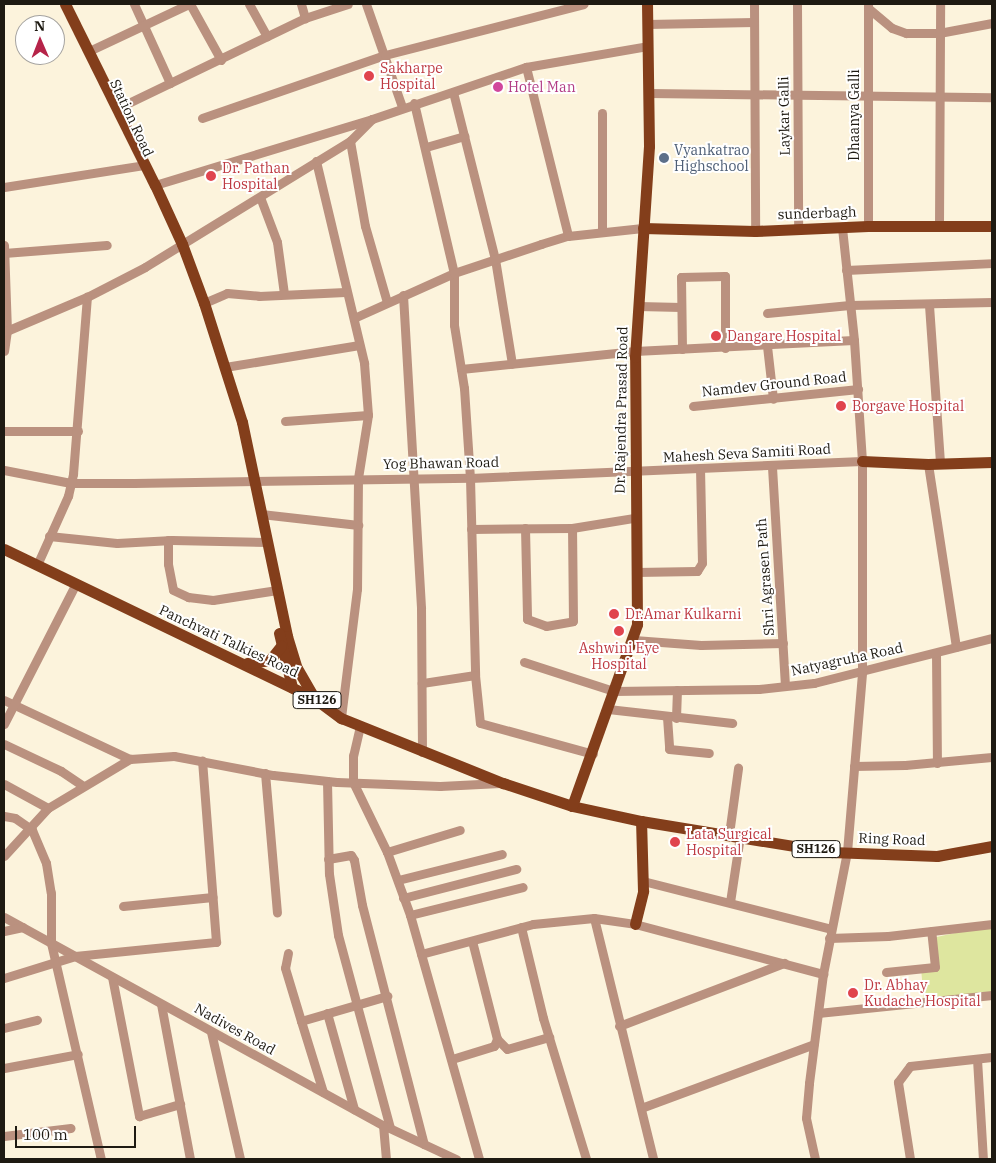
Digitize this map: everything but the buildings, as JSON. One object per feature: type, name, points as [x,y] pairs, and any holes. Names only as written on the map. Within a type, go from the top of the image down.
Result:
[{"type":"main road","name":"Station Road","points":[[58,4],[142,166],[180,245]]},
{"type":"main road","name":"Station Road","points":[[65,4],[118,108],[142,166],[155,185],[180,245]]},
{"type":"main road","name":"Dr. Rajendra Prasad Road","points":[[572,806],[634,640],[637,624],[634,518],[635,351],[649,93],[646,4]]},
{"type":"main road","name":"sunderbagh","points":[[643,228],[755,230],[868,226],[992,226]]},
{"type":"main road","points":[[180,245],[204,303],[225,367],[252,481],[273,590],[281,646],[292,687]]},
{"type":"main road","points":[[180,245],[228,392],[262,514],[264,542]]},
{"type":"main road","points":[[862,461],[928,464],[992,462]]},
{"type":"main road","name":"Panchvati Talkies Road","points":[[4,548],[75,585],[314,698],[341,718],[503,783],[572,806],[641,822]]},
{"type":"main road","points":[[273,590],[293,656],[314,698]]},
{"type":"main road","points":[[240,663],[270,660],[281,646]]},
{"type":"main road","points":[[635,924],[643,881],[641,822]]},
{"type":"main road","name":"Ring Road","points":[[641,822],[847,852],[937,856],[992,846]]},
{"type":"street","points":[[134,4],[170,82]]},
{"type":"street","points":[[89,52],[145,28],[190,4],[220,60]]},
{"type":"street","points":[[249,4],[267,36]]},
{"type":"street","points":[[301,4],[305,18]]},
{"type":"street","points":[[118,108],[305,18],[348,4]]},
{"type":"street","points":[[366,4],[402,107]]},
{"type":"street","points":[[202,118],[385,55],[520,18],[584,4]]},
{"type":"street","points":[[754,4],[755,230]]},
{"type":"street","name":"Laykar Galli","points":[[797,4],[798,229]]},
{"type":"street","points":[[939,225],[940,4]]},
{"type":"street","points":[[868,6],[899,32],[939,33],[992,23]]},
{"type":"street","name":"Dhaanya Galli","points":[[868,6],[868,226]]},
{"type":"street","points":[[647,24],[754,22]]},
{"type":"street","points":[[155,185],[372,119],[402,107],[526,67],[647,46]]},
{"type":"street","points":[[526,67],[568,236]]},
{"type":"street","points":[[453,92],[495,259],[512,364]]},
{"type":"street","points":[[649,93],[754,92],[798,97],[992,97]]},
{"type":"street","points":[[414,103],[426,147],[454,273],[454,325],[461,369],[470,478],[475,675],[480,723],[593,754]]},
{"type":"street","points":[[602,113],[602,231]]},
{"type":"street","points":[[6,331],[87,296],[180,245],[350,141],[372,119]]},
{"type":"street","points":[[426,147],[464,136]]},
{"type":"street","points":[[350,141],[365,226],[387,302]]},
{"type":"street","points":[[316,161],[345,292],[354,318],[368,415],[358,478],[357,589],[341,718]]},
{"type":"street","points":[[4,187],[142,166]]},
{"type":"street","points":[[260,197],[277,242],[284,294]]},
{"type":"street","points":[[812,1158],[806,1118],[823,974],[847,852],[862,672],[862,461],[854,340],[842,227]]},
{"type":"street","points":[[354,318],[454,273],[568,236],[643,228]]},
{"type":"street","points":[[4,351],[6,331],[4,251],[107,245]]},
{"type":"street","points":[[846,270],[992,263]]},
{"type":"street","points":[[682,349],[681,277],[725,276],[725,348]]},
{"type":"street","points":[[204,303],[227,294],[345,292]]},
{"type":"street","points":[[37,565],[71,483],[78,431],[80,365],[87,296]]},
{"type":"street","points":[[403,296],[415,478],[422,684],[422,752]]},
{"type":"street","points":[[767,313],[850,305],[929,306],[992,302]]},
{"type":"street","points":[[638,306],[681,307]]},
{"type":"street","points":[[929,306],[940,464]]},
{"type":"street","points":[[461,369],[635,351],[768,346],[854,340]]},
{"type":"street","points":[[225,367],[359,345]]},
{"type":"street","points":[[768,346],[773,399]]},
{"type":"street","name":"Namdev Ground Road","points":[[693,406],[858,389]]},
{"type":"street","points":[[285,420],[368,415]]},
{"type":"street","points":[[4,431],[78,431]]},
{"type":"street","name":"Mahesh Seva Samiti Road","points":[[634,472],[772,467],[862,461]]},
{"type":"street","points":[[928,464],[956,647]]},
{"type":"street","name":"Shri Agrasen Path","points":[[772,467],[785,686]]},
{"type":"street","points":[[636,572],[697,571],[702,563],[700,469]]},
{"type":"street","name":"Yog Bhawan Road","points":[[4,470],[71,483],[470,478],[634,472]]},
{"type":"street","points":[[262,514],[358,525]]},
{"type":"street","points":[[471,529],[572,528],[634,518]]},
{"type":"street","points":[[526,528],[528,620],[546,626],[572,621],[572,528]]},
{"type":"street","points":[[49,536],[117,543],[168,540],[264,542]]},
{"type":"street","points":[[168,540],[168,564],[173,590],[196,600],[273,590]]},
{"type":"street","points":[[4,724],[75,585]]},
{"type":"street","name":"Natyagruha Road","points":[[524,662],[614,691],[785,686],[862,672],[992,638]]},
{"type":"street","points":[[634,640],[701,644],[783,644]]},
{"type":"street","points":[[936,653],[937,763]]},
{"type":"street","points":[[422,684],[475,675]]},
{"type":"street","points":[[676,718],[677,690]]},
{"type":"street","points":[[4,700],[130,759]]},
{"type":"street","points":[[608,709],[667,718],[732,724]]},
{"type":"street","points":[[667,718],[669,749],[709,753]]},
{"type":"street","points":[[360,726],[353,756],[353,782],[387,852],[410,915],[479,1159]]},
{"type":"street","points":[[4,744],[61,771],[82,785]]},
{"type":"street","points":[[4,856],[28,827],[48,808],[82,785],[130,759],[174,756],[265,773],[327,781],[440,786],[503,783]]},
{"type":"street","points":[[854,766],[937,763],[992,757]]},
{"type":"street","points":[[4,978],[55,960],[75,956],[216,942],[202,761]]},
{"type":"street","points":[[730,902],[738,768]]},
{"type":"street","points":[[265,773],[277,912]]},
{"type":"street","points":[[327,781],[328,859],[338,935],[386,1126],[386,1159]]},
{"type":"street","points":[[4,784],[48,808]]},
{"type":"street","points":[[4,816],[15,818],[32,830],[46,863],[51,893],[51,943],[101,1159]]},
{"type":"street","points":[[387,852],[460,830]]},
{"type":"street","points":[[398,880],[502,854]]},
{"type":"street","points":[[328,859],[350,855],[354,860],[362,905],[424,1144]]},
{"type":"street","points":[[403,898],[516,869]]},
{"type":"street","points":[[643,881],[730,902],[830,933],[931,931],[992,924]]},
{"type":"street","points":[[410,915],[523,887]]},
{"type":"street","points":[[123,906],[213,897]]},
{"type":"street","name":"Nadives Road","points":[[4,917],[211,1032],[386,1126],[424,1144],[440,1156],[456,1159]]},
{"type":"street","points":[[421,954],[521,927],[594,918],[635,924],[823,974]]},
{"type":"street","points":[[594,918],[653,1159]]},
{"type":"street","points":[[521,927],[549,1037],[586,1159]]},
{"type":"street","points":[[4,930],[23,928]]},
{"type":"street","points":[[886,972],[935,967],[931,931]]},
{"type":"street","points":[[472,941],[497,1040],[507,1049],[549,1037]]},
{"type":"street","points":[[288,954],[285,968],[323,1092]]},
{"type":"street","points":[[619,1026],[784,963]]},
{"type":"street","points":[[112,977],[139,1116],[180,1104]]},
{"type":"street","points":[[818,1013],[992,995]]},
{"type":"street","points":[[301,1021],[387,996]]},
{"type":"street","points":[[161,1004],[190,1159]]},
{"type":"street","points":[[327,1013],[354,1109]]},
{"type":"street","points":[[4,1028],[38,1020]]},
{"type":"street","points":[[211,1032],[240,1159]]},
{"type":"street","points":[[452,1059],[494,1046],[497,1040]]},
{"type":"street","points":[[641,1108],[814,1044]]},
{"type":"street","points":[[4,1068],[78,1054]]},
{"type":"street","points":[[910,1159],[898,1082],[910,1066],[992,1056]]},
{"type":"street","points":[[977,1058],[983,1159]]},
{"type":"street","points":[[4,1136],[71,1128]]},
{"type":"green space","points":[[992,925],[992,995],[924,1002],[921,968],[935,967],[932,938]]},
{"type":"place","name":"Sakharpe Hospital","points":[[369,76]]},
{"type":"place","name":"Hotel Man","points":[[498,87]]},
{"type":"place","name":"Vyankatrao Highschool","points":[[664,158]]},
{"type":"place","name":"Dr. Pathan Hospital","points":[[211,176]]},
{"type":"place","name":"Dangare Hospital","points":[[716,336]]},
{"type":"place","name":"Borgave Hospital","points":[[841,406]]},
{"type":"place","name":"Dr.Amar Kulkarni","points":[[614,614]]},
{"type":"place","name":"Ashwini Eye Hospital","points":[[619,631]]},
{"type":"place","name":"Lata Surgical Hospital","points":[[675,842]]},
{"type":"place","name":"Dr. Abhay Kudache Hospital","points":[[853,993]]}]
